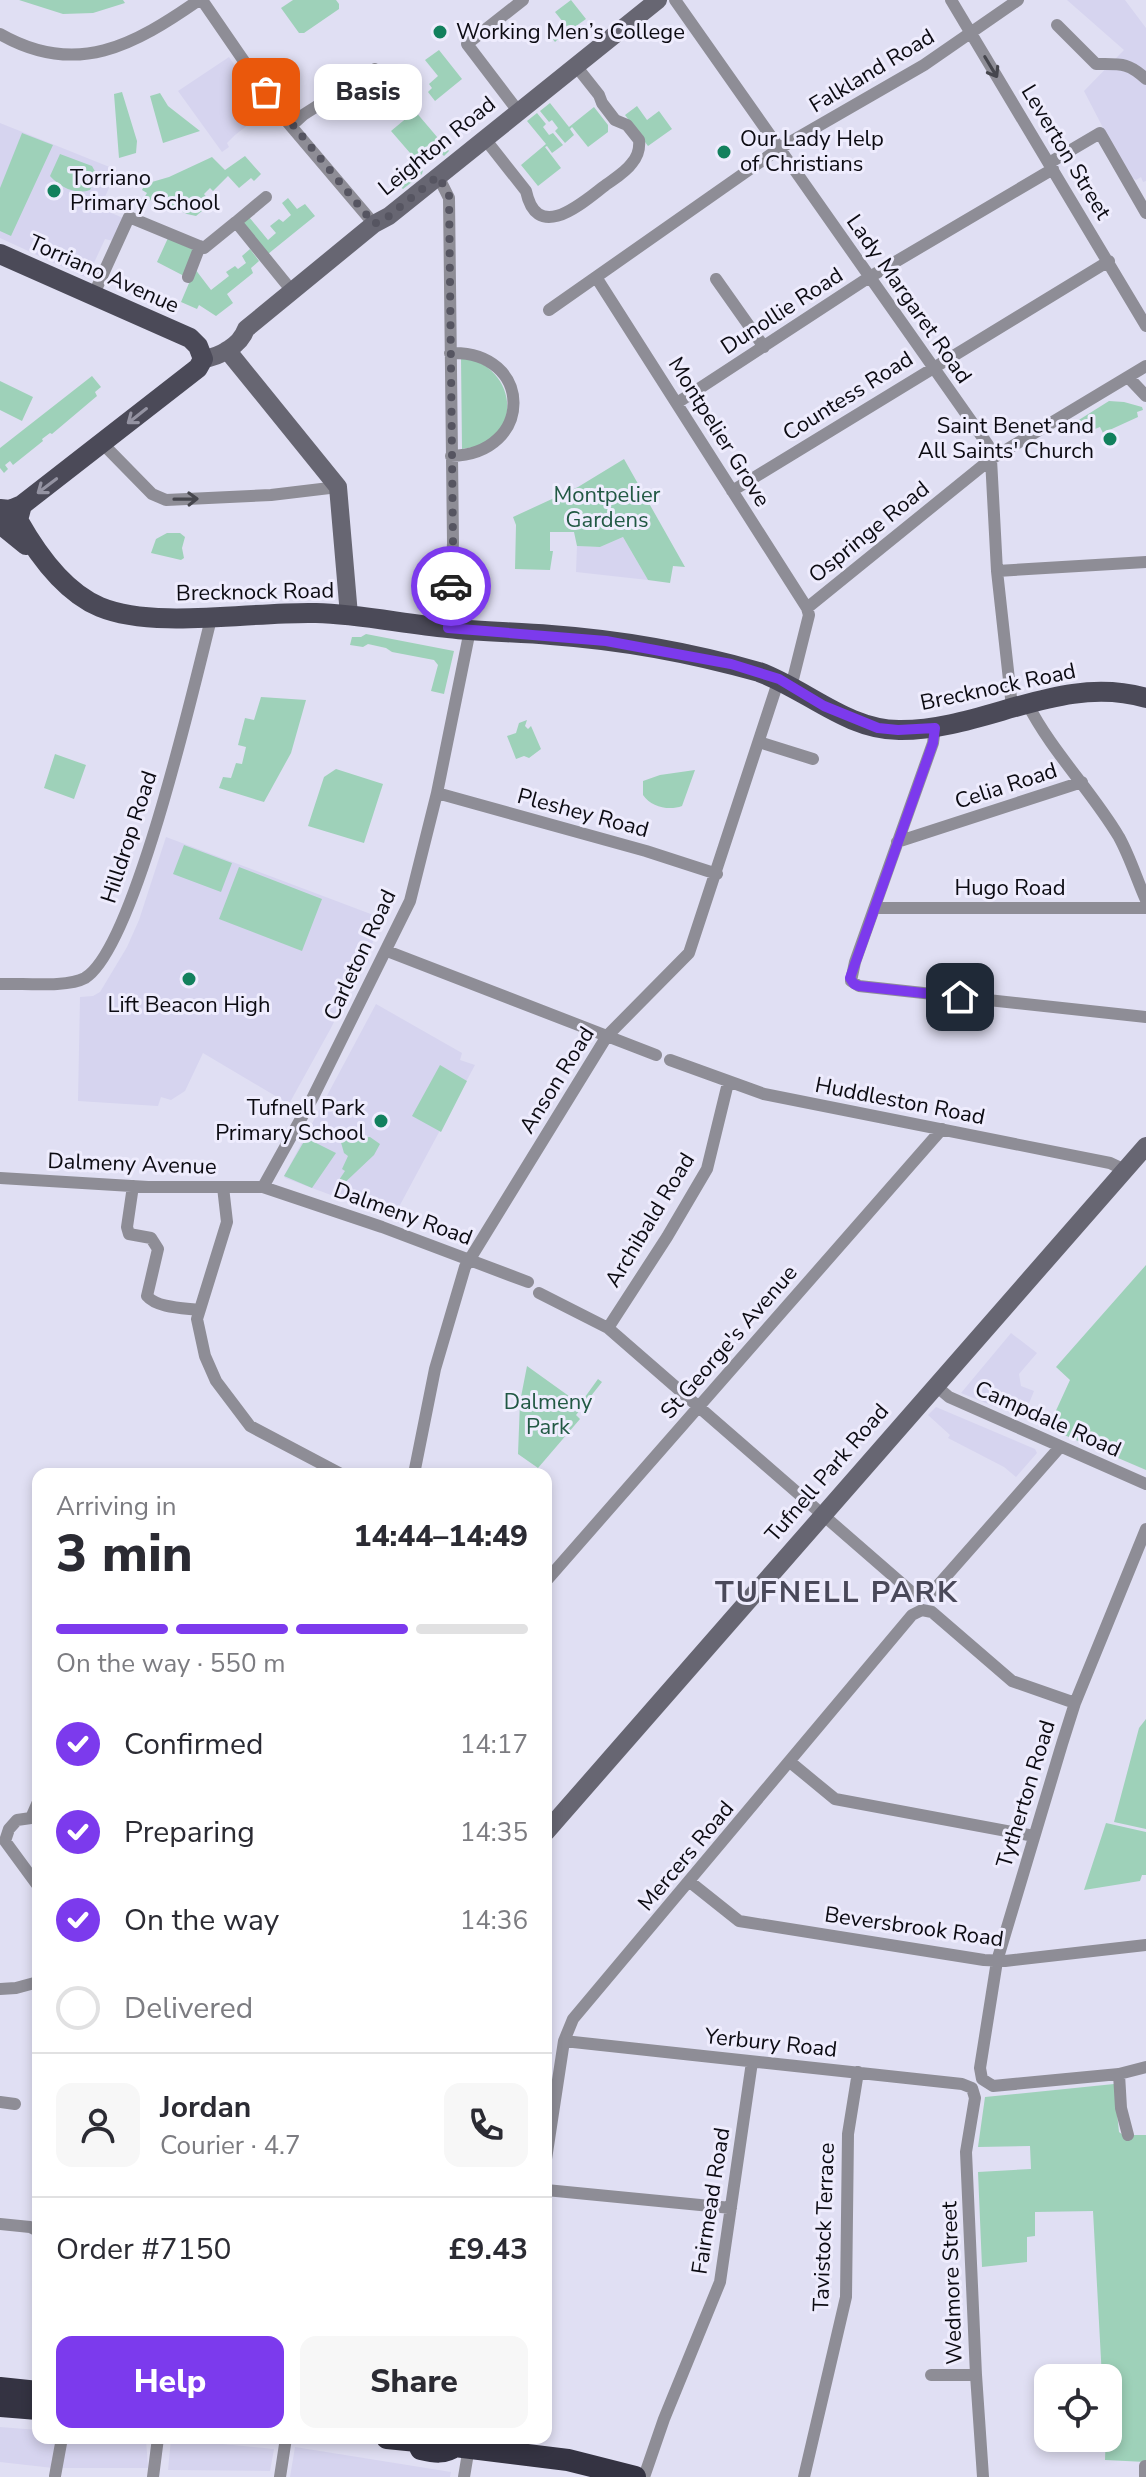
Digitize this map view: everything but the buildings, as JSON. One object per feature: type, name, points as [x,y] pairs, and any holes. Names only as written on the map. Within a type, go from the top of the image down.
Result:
[{"type":"highway","points":[[0,2388],[32,2391]]},
{"type":"highway","points":[[0,2406],[32,2409]]},
{"type":"highway","points":[[420,2444],[421,2449],[438,2452],[471,2444],[568,2460],[635,2477]]},
{"type":"main road","name":"Torriano Avenue","points":[[0,254],[190,338]]},
{"type":"main road","points":[[190,338],[198,346],[203,359]]},
{"type":"main road","name":"Leighton Road","points":[[22,505],[198,368],[203,359]]},
{"type":"main road","points":[[0,509],[10,510],[22,505]]},
{"type":"main road","name":"Brecknock Road","points":[[22,505],[18,520],[37,551]]},
{"type":"main road","name":"Brecknock Road","points":[[0,524],[37,551],[75,591],[102,608],[146,617],[303,612],[631,644],[731,664],[785,683],[824,706],[878,728],[898,730],[935,728],[1020,705],[1101,690],[1146,698]]},
{"type":"street","points":[[0,34],[45,51],[72,54],[102,52],[138,39],[200,0],[291,126],[374,224]]},
{"type":"street","points":[[518,111],[467,44],[523,0]]},
{"type":"street","name":"Leighton Road","points":[[190,338],[218,344],[239,330],[246,329],[658,0]]},
{"type":"street","name":"Lady Margaret Road","points":[[675,0],[988,445],[997,571],[1020,705],[1082,782],[1120,839],[1146,900]]},
{"type":"street","name":"Leverton Street","points":[[951,0],[1146,326]]},
{"type":"street","name":"Falkland Road","points":[[549,310],[780,148],[924,65],[1018,0]]},
{"type":"street","points":[[1057,25],[1096,64],[1128,65],[1146,79]]},
{"type":"street","points":[[485,139],[526,191],[528,200],[537,212],[548,217],[573,210],[627,168],[638,154],[639,140],[627,125],[615,120],[576,66]]},
{"type":"street","points":[[291,126],[375,69]]},
{"type":"street","name":"Dunollie Road","points":[[677,403],[868,278],[1100,133],[1146,213]]},
{"type":"street","points":[[438,176],[449,198],[453,543],[448,628]]},
{"type":"street","points":[[93,296],[129,217],[204,248],[266,197]]},
{"type":"street","points":[[236,222],[292,291]]},
{"type":"street","points":[[188,277],[200,246]]},
{"type":"street","name":"Countess Road","points":[[732,491],[1109,261]]},
{"type":"street","name":"Montpelier Grove","points":[[596,277],[807,608]]},
{"type":"street","points":[[716,279],[764,347]]},
{"type":"street","name":"Leighton Road","points":[[203,359],[227,350],[244,336],[246,329]]},
{"type":"street","points":[[227,350],[338,487],[349,615]]},
{"type":"street","points":[[450,353],[476,354],[498,367],[511,386],[513,406],[509,426],[494,444],[474,455],[451,456]]},
{"type":"street","name":"Ospringe Road","points":[[785,683],[809,615],[807,608],[991,459],[1146,366]]},
{"type":"street","points":[[1128,377],[1146,396]]},
{"type":"street","points":[[102,443],[152,494],[166,500],[271,495],[338,487]]},
{"type":"street","points":[[997,571],[1146,562]]},
{"type":"street","name":"Hilldrop Road","points":[[0,984],[69,983],[82,979],[100,963],[115,940],[134,894],[161,808],[212,615]]},
{"type":"street","name":"Carleton Road","points":[[263,1187],[313,1097],[410,901],[437,793],[470,630]]},
{"type":"street","name":"Anson Road","points":[[415,1468],[435,1369],[465,1267],[607,1036],[689,953],[759,742],[785,683]]},
{"type":"street","points":[[935,728],[933,743],[851,974],[854,984],[1146,1017]]},
{"type":"street","points":[[759,742],[813,759]]},
{"type":"street","name":"Celia Road","points":[[897,842],[1082,782]]},
{"type":"street","name":"Pleshey Road","points":[[437,793],[717,874]]},
{"type":"street","name":"Hugo Road","points":[[875,908],[1146,908]]},
{"type":"street","points":[[387,951],[656,1055]]},
{"type":"street","name":"Huddleston Road","points":[[670,1060],[728,1083],[821,1106],[1134,1166]]},
{"type":"street","name":"Archibald Road","points":[[608,1328],[707,1169],[728,1083]]},
{"type":"street","name":"St George's Avenue","points":[[552,1574],[942,1129]]},
{"type":"street","name":"Tufnell Park Road","points":[[552,1825],[936,1386],[1134,1166],[1146,1146]]},
{"type":"street","name":"Dalmeny Avenue","points":[[0,1178],[133,1186],[263,1187]]},
{"type":"street","points":[[133,1186],[127,1227],[129,1234],[151,1238],[158,1249],[147,1296],[151,1301],[199,1310]]},
{"type":"street","points":[[223,1187],[227,1222],[197,1319],[205,1356],[216,1381],[250,1426],[330,1468]]},
{"type":"street","name":"Dalmeny Road","points":[[263,1187],[528,1282]]},
{"type":"street","points":[[539,1293],[608,1328],[910,1592],[920,1595],[933,1591],[1060,1447]]},
{"type":"street","name":"Campdale Road","points":[[936,1386],[949,1397],[1146,1484]]},
{"type":"street","name":"Tytherton Road","points":[[1119,2074],[993,2086],[982,2079],[980,2068],[997,1961],[1034,1836],[1075,1703],[1146,1529]]},
{"type":"street","name":"Mercers Road","points":[[552,2120],[564,2041],[573,2019],[912,1615],[922,1610],[932,1612],[1012,1681],[1075,1703]]},
{"type":"street","points":[[790,1762],[835,1799],[1034,1836]]},
{"type":"street","points":[[32,1816],[17,1820],[2,1841],[32,1878]]},
{"type":"street","name":"Beversbrook Road","points":[[690,1882],[739,1921],[997,1961],[1146,1945]]},
{"type":"street","points":[[0,1989],[32,1984]]},
{"type":"street","name":"Yerbury Road","points":[[564,2041],[858,2072],[962,2084],[972,2088]]},
{"type":"street","name":"Fairmead Road","points":[[644,2477],[664,2419],[720,2282],[752,2062]]},
{"type":"street","points":[[1128,2135],[1121,2108],[1119,2074],[1146,2067]]},
{"type":"street","name":"Tavistock Terrace","points":[[804,2477],[846,2297],[848,2134],[858,2072]]},
{"type":"street","name":"Wedmore Street","points":[[972,2088],[975,2098],[966,2152],[983,2477]]},
{"type":"street","points":[[0,2102],[15,2104]]},
{"type":"street","points":[[552,2191],[731,2208]]},
{"type":"street","points":[[0,2224],[32,2228]]},
{"type":"street","points":[[931,2375],[976,2375]]},
{"type":"street","points":[[55,2476],[61,2444]]},
{"type":"street","points":[[153,2477],[157,2444]]},
{"type":"street","points":[[280,2477],[285,2444]]},
{"type":"street","points":[[464,2477],[471,2444]]},
{"type":"street","points":[[1145,2466],[1145,2477]]},
{"type":"shaded area","points":[[1067,0],[1125,0],[1146,28],[1146,181],[1143,182],[1141,177],[1136,180],[1128,176],[1084,91],[1124,50]]},
{"type":"shaded area","points":[[229,57],[266,111],[235,135],[227,143],[229,147],[222,152],[178,91]]},
{"type":"shaded area","name":"Torriano Primary School","points":[[0,123],[117,170],[100,208],[123,218],[113,241],[105,239],[87,278],[0,238]]},
{"type":"shaded area","points":[[623,537],[648,580],[576,572],[577,546],[600,547]]},
{"type":"shaded area","name":"Lift Beacon High","points":[[166,837],[384,919],[331,1028],[289,1104],[203,1053],[185,1091],[171,1100],[161,1097],[158,1106],[78,1101],[80,997],[100,992],[127,947]]},
{"type":"shaded area","name":"Tufnell Park Primary School","points":[[376,1004],[462,1053],[460,1060],[475,1065],[393,1218],[284,1176]]},
{"type":"shaded area","points":[[1011,1333],[1037,1353],[1019,1374],[1021,1386],[1034,1391],[1024,1416],[1048,1428],[961,1393]]},
{"type":"shaded area","points":[[936,1407],[1035,1449],[1037,1453],[1016,1477],[1004,1467],[948,1438],[950,1435],[928,1415]]},
{"type":"shaded area","points":[[0,2427],[32,2430],[32,2444],[146,2444],[148,2468],[53,2468],[0,2462]]},
{"type":"shaded area","points":[[171,2444],[222,2444],[274,2449],[270,2471],[168,2470]]},
{"type":"shaded area","points":[[295,2447],[451,2472],[450,2477],[290,2477]]},
{"type":"green space","points":[[19,0],[123,0],[125,3],[93,13],[63,14]]},
{"type":"green space","points":[[293,0],[336,0],[339,9],[304,33],[299,33],[281,8]]},
{"type":"green space","points":[[571,0],[586,19],[567,30],[555,42],[549,34],[563,22],[555,12]]},
{"type":"green space","points":[[439,50],[462,79],[435,101],[428,92],[432,88],[429,84],[438,76],[425,60]]},
{"type":"green space","points":[[122,92],[137,141],[136,153],[119,158],[114,94]]},
{"type":"green space","points":[[160,93],[168,106],[200,131],[163,143],[150,96]]},
{"type":"green space","points":[[550,103],[569,127],[594,107],[608,125],[608,132],[588,147],[572,127],[570,129],[574,135],[565,143],[555,131],[558,128],[552,120],[549,122],[540,111]]},
{"type":"green space","points":[[637,106],[647,120],[659,111],[672,129],[648,146],[625,115]]},
{"type":"green space","points":[[415,111],[449,151],[444,156],[441,153],[423,168],[418,164],[423,170],[422,174],[403,189],[397,184],[410,174],[407,169],[417,161],[391,131]]},
{"type":"green space","points":[[537,113],[546,124],[543,127],[549,135],[553,133],[563,145],[552,153],[545,147],[561,168],[538,186],[521,165],[546,144],[527,121]]},
{"type":"green space","points":[[22,133],[53,145],[11,236],[0,231],[0,188]]},
{"type":"green space","points":[[60,154],[92,166],[97,175],[90,190],[68,189],[50,176]]},
{"type":"green space","points":[[245,156],[261,174],[239,188],[228,176],[213,191],[210,188],[204,194],[209,200],[205,203],[208,206],[196,216],[152,197],[150,201],[144,198],[147,193],[142,190],[145,184],[169,177],[212,157],[225,170]]},
{"type":"green space","points":[[288,198],[297,209],[305,204],[315,216],[268,254],[242,222],[249,217],[268,240],[276,233],[270,226],[279,219],[283,222],[291,215],[282,203]]},
{"type":"green space","points":[[168,238],[194,250],[184,276],[157,262]]},
{"type":"green space","points":[[250,249],[259,261],[251,268],[253,273],[227,294],[233,303],[216,316],[199,305],[197,309],[181,302],[195,269],[211,290],[229,276],[226,272],[246,263],[242,256]]},
{"type":"green space","points":[[461,358],[477,362],[500,381],[506,395],[507,409],[504,423],[495,435],[481,445],[462,449]]},
{"type":"green space","points":[[92,376],[101,387],[95,392],[97,396],[13,465],[10,461],[5,465],[8,469],[4,473],[0,468],[0,448]]},
{"type":"green space","points":[[0,381],[33,397],[22,421],[0,410]]},
{"type":"green space","points":[[1109,401],[1124,402],[1143,410],[1137,412],[1138,417],[1103,433],[1100,427],[1080,435],[1074,423]]},
{"type":"green space","name":"Montpelier Gardens","points":[[624,459],[685,567],[673,566],[670,583],[648,580],[623,537],[600,547],[577,546],[574,532],[550,532],[550,551],[553,551],[550,570],[515,569],[516,525],[513,517],[578,487]]},
{"type":"green space","points":[[167,533],[180,533],[185,537],[182,548],[184,558],[181,560],[151,553],[156,539]]},
{"type":"green space","points":[[366,634],[454,651],[444,694],[431,691],[438,665],[434,660],[368,644],[363,647],[350,645],[352,637]]},
{"type":"green space","points":[[261,697],[306,700],[291,753],[264,802],[219,788],[223,777],[231,778],[236,763],[242,764],[246,747],[238,745],[245,718],[254,720]]},
{"type":"green space","points":[[527,720],[525,726],[528,729],[531,726],[541,749],[529,758],[516,759],[507,736],[516,733],[519,723]]},
{"type":"green space","points":[[55,754],[86,765],[74,799],[44,788]]},
{"type":"green space","points":[[336,769],[383,784],[364,843],[308,826],[324,777]]},
{"type":"green space","points":[[695,770],[682,806],[661,807],[643,795],[643,781]]},
{"type":"green space","points":[[184,845],[232,863],[221,892],[173,874]]},
{"type":"green space","points":[[239,867],[322,899],[302,951],[219,919]]},
{"type":"green space","points":[[440,1065],[467,1081],[441,1132],[412,1116]]},
{"type":"green space","points":[[346,1129],[355,1138],[370,1137],[380,1144],[374,1155],[338,1189],[335,1186],[345,1171],[342,1169],[348,1156],[344,1153],[338,1132]]},
{"type":"green space","points":[[306,1138],[336,1153],[312,1188],[284,1176]]},
{"type":"green space","points":[[1146,1265],[1146,1470],[1048,1428],[1070,1380],[1056,1367]]},
{"type":"green space","name":"Dalmeny Park","points":[[527,1366],[580,1404],[598,1379],[602,1382],[576,1415],[580,1419],[538,1468],[518,1454],[520,1402]]},
{"type":"green space","points":[[1146,1719],[1146,1829],[1114,1822],[1139,1728]]},
{"type":"green space","points":[[1106,1823],[1146,1832],[1146,1875],[1142,1875],[1140,1881],[1084,1890]]},
{"type":"green space","points":[[1114,2084],[1119,2132],[1123,2135],[1146,2135],[1146,2462],[1105,2460],[1105,2452],[1122,2452],[1122,2364],[1101,2364],[1093,2211],[1035,2212],[1035,2236],[1027,2237],[1027,2262],[982,2267],[978,2172],[1031,2169],[1030,2146],[978,2147],[985,2097]]},
{"type":"way so far","points":[[266,92],[279,112],[374,224],[389,216],[438,176],[449,194],[451,586]]},
{"type":"place","name":"Working Men’s College","points":[[440,32]]},
{"type":"place","name":"Basis","points":[[266,92]]},
{"type":"place","name":"Our Lady Help of Christians","points":[[724,152]]},
{"type":"place","name":"Torriano Primary School","points":[[54,191]]},
{"type":"place","name":"Saint Benet and All Saints' Church","points":[[1110,439]]},
{"type":"place","name":"Lift Beacon High","points":[[189,979]]},
{"type":"place","name":"Tufnell Park Primary School","points":[[381,1121]]},
{"type":"district","name":"TUFNELL PARK","points":[[837,1592]]},
{"type":"route","points":[[451,586],[448,628],[631,644],[731,664],[779,679],[824,706],[878,728],[935,728],[933,743],[850,978],[859,986],[960,997]]}]
